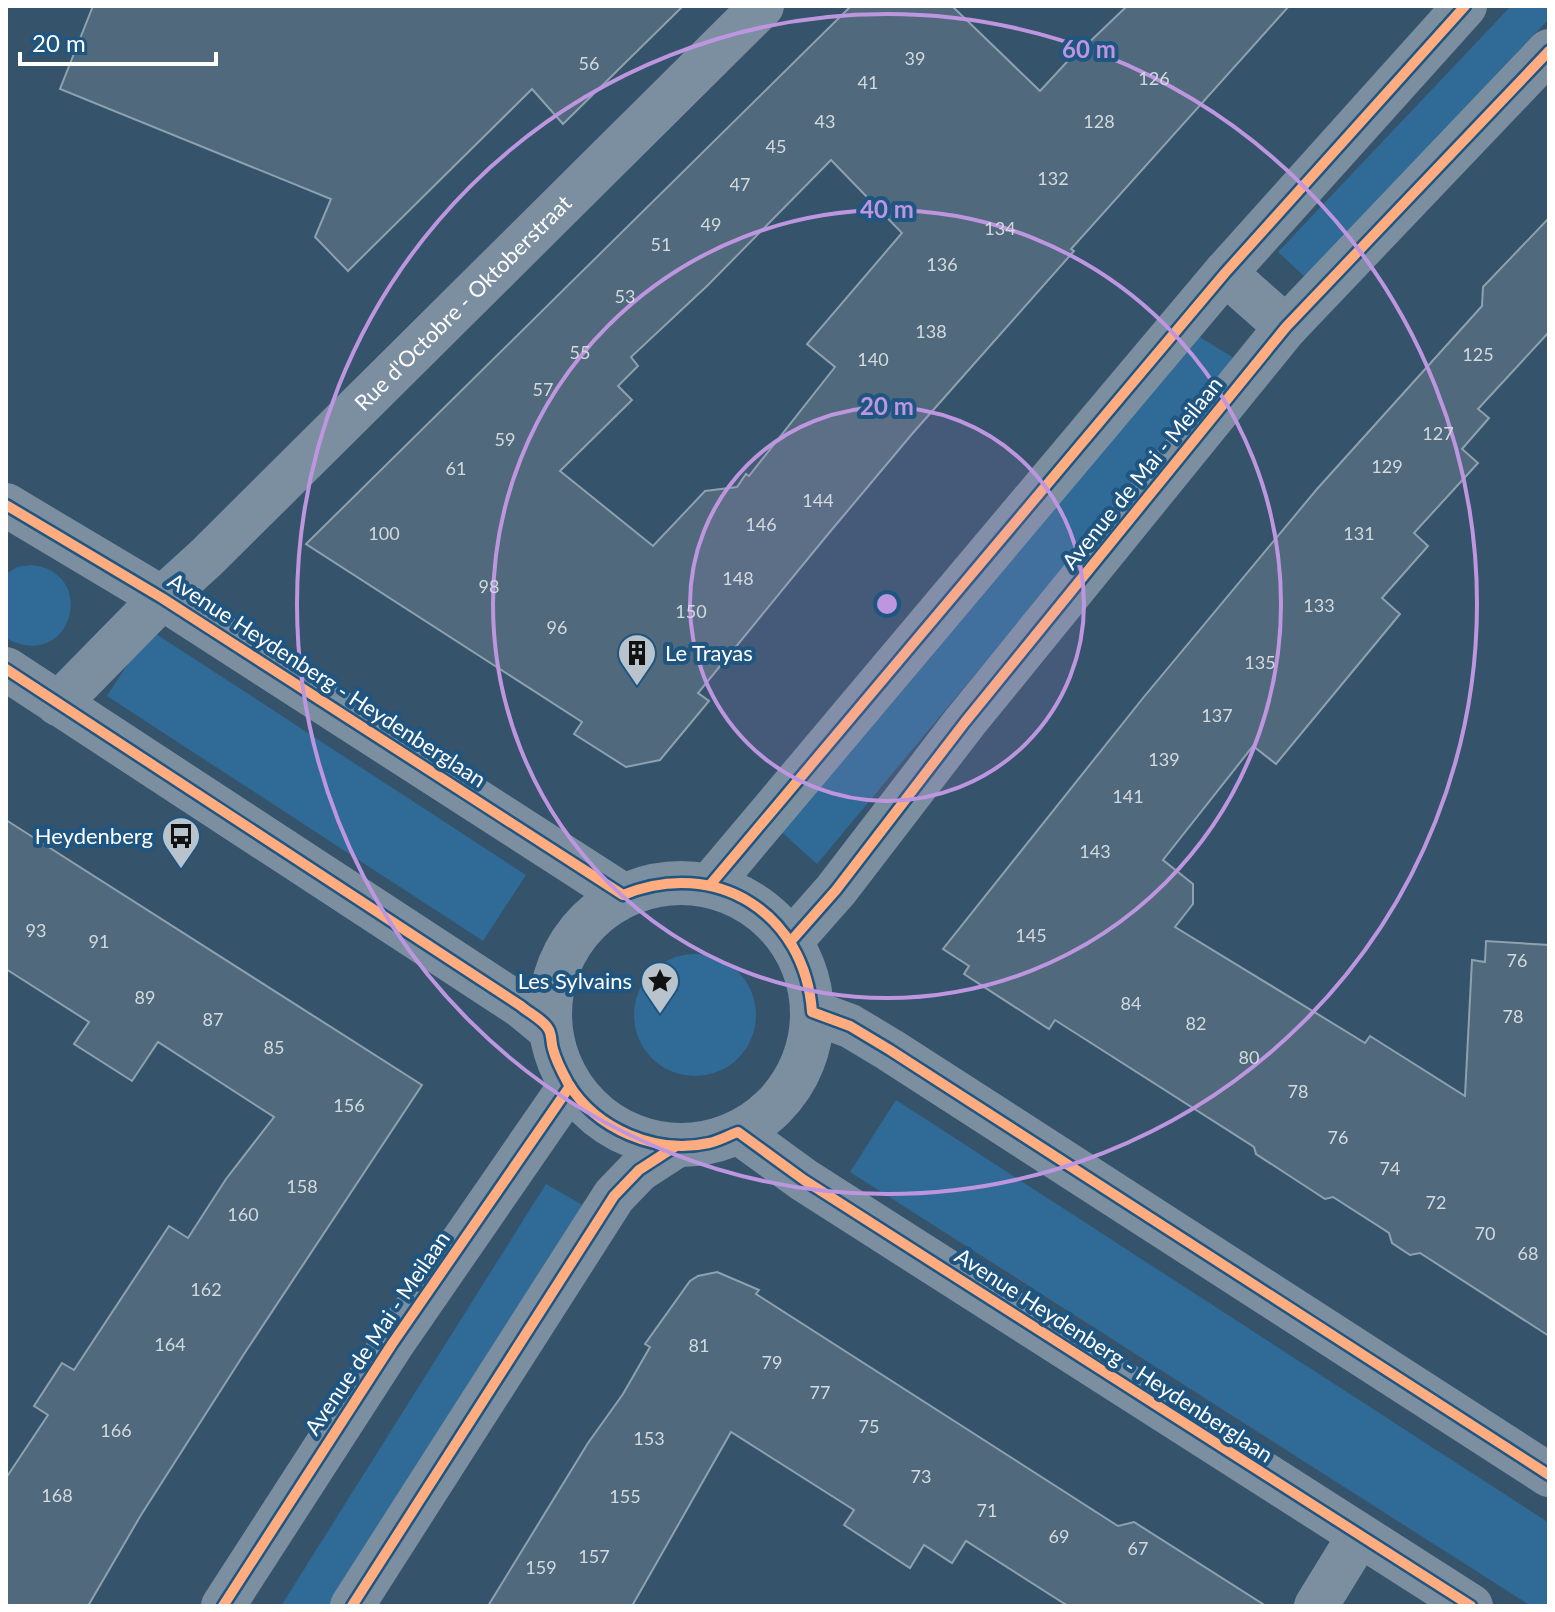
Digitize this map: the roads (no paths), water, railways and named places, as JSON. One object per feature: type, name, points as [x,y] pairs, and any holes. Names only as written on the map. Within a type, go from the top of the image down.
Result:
[{"type":"street","name":"Rue d'Octobre - Oktoberstraat","points":[[58,704],[762,6]]},
{"type":"street","points":[[710,885],[1225,273],[1465,6]]},
{"type":"street","name":"Avenue de Mai - Meilaan","points":[[791,941],[836,890],[965,722],[1286,327],[1549,51]]},
{"type":"street","points":[[1225,273],[1286,327]]},
{"type":"street","name":"Avenue Heydenberg - Heydenberglaan","points":[[6,505],[162,598],[623,895]]},
{"type":"street","points":[[6,669],[521,1006],[549,1029]]},
{"type":"street","points":[[666,883],[710,885],[742,896],[769,916],[791,941],[807,976],[812,1012],[810,1042],[800,1070],[784,1095],[763,1116],[738,1132],[709,1143],[676,1146],[627,1134],[605,1122],[570,1086],[553,1049],[549,1029],[550,996],[559,965],[574,937],[596,912],[623,895],[644,887],[666,883]]},
{"type":"street","points":[[812,1012],[850,1026],[890,1050],[1549,1475]]},
{"type":"street","name":"Avenue de Mai - Meilaan","points":[[223,1606],[392,1344],[570,1086]]},
{"type":"street","name":"Avenue Heydenberg - Heydenberglaan","points":[[738,1132],[804,1180],[1471,1606]]},
{"type":"street","points":[[352,1606],[614,1196],[639,1170],[676,1146]]},
{"type":"street","points":[[1316,1606],[1359,1536]]},
{"type":"place","name":"Le Trayas","points":[[637,687]]},
{"type":"place","name":"Heydenberg","points":[[181,870]]},
{"type":"place","name":"Les Sylvains","points":[[660,1015]]}]
